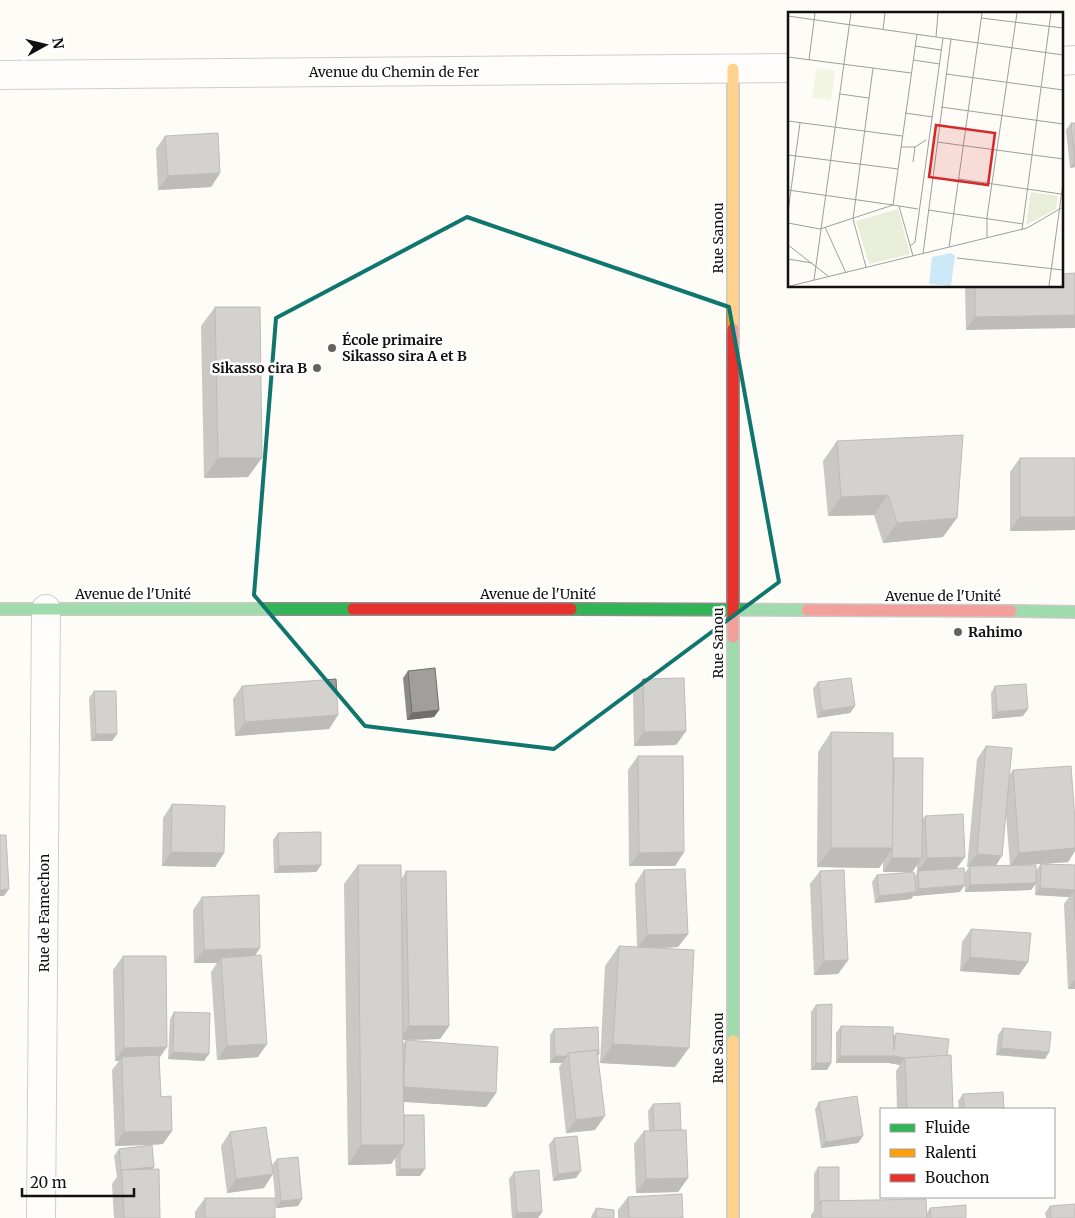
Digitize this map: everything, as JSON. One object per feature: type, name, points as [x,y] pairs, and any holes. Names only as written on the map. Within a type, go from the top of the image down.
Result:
[{"type":"street","points":[[1062,61],[1075,60]]},
{"type":"street","name":"Avenue du Chemin de Fer","points":[[0,75],[788,68]]},
{"type":"street","name":"Rue Sanou","points":[[733,69],[733,1218]]},
{"type":"street","name":"Avenue de l'Unité","points":[[0,609],[733,609],[1075,612]]},
{"type":"street","name":"Rue de Famechon","points":[[41,1218],[46,609]]},
{"type":"highlighted area","points":[[467,217],[729,307],[779,582],[554,749],[365,726],[254,595],[276,318]]},
{"type":"building","points":[[1071,123],[1075,123],[1075,161]]},
{"type":"building","points":[[218,133],[220,173],[168,176],[165,136]]},
{"type":"building","points":[[1075,273],[1075,315],[975,317],[975,288],[1062,288],[1062,274]]},
{"type":"building","points":[[215,307],[260,307],[262,458],[218,458]]},
{"type":"building","points":[[963,435],[957,518],[897,523],[888,495],[841,497],[837,441]]},
{"type":"building","points":[[1020,458],[1075,458],[1075,517],[1020,517]]},
{"type":"building","points":[[435,668],[439,710],[412,713],[408,671]]},
{"type":"building","points":[[684,678],[686,731],[644,732],[643,679]]},
{"type":"building","points":[[851,678],[855,706],[822,711],[818,682]]},
{"type":"building","points":[[336,679],[338,715],[245,722],[242,686]]},
{"type":"building","points":[[1026,684],[1028,709],[997,712],[995,686]]},
{"type":"building","points":[[94,691],[116,691],[117,734],[96,734]]},
{"type":"building","points":[[831,732],[893,733],[893,848],[831,848]]},
{"type":"building","points":[[986,746],[1012,748],[1002,856],[977,854]]},
{"type":"building","points":[[638,756],[683,756],[684,852],[639,853]]},
{"type":"building","points":[[894,758],[923,758],[922,858],[892,858]]},
{"type":"building","points":[[1071,766],[1075,848],[1019,853],[1013,770]]},
{"type":"building","points":[[172,804],[225,806],[224,853],[171,852]]},
{"type":"building","points":[[963,814],[965,857],[927,858],[925,816]]},
{"type":"building","points":[[321,832],[321,865],[279,866],[278,833]]},
{"type":"building","points":[[0,835],[6,835],[9,889],[0,890]]},
{"type":"building","points":[[1041,864],[1075,865],[1075,890],[1040,888]]},
{"type":"building","points":[[358,865],[401,865],[404,1145],[361,1145]]},
{"type":"building","points":[[1036,865],[1036,883],[970,885],[970,866]]},
{"type":"building","points":[[964,868],[965,885],[919,889],[918,871]]},
{"type":"building","points":[[685,869],[688,934],[647,935],[644,870]]},
{"type":"building","points":[[844,870],[848,960],[824,961],[820,871]]},
{"type":"building","points":[[406,871],[446,871],[449,1026],[409,1026]]},
{"type":"building","points":[[914,872],[916,892],[879,896],[877,875]]},
{"type":"building","points":[[259,895],[260,948],[204,950],[202,897]]},
{"type":"building","points":[[971,929],[1031,933],[1028,962],[970,957]]},
{"type":"building","points":[[619,946],[694,950],[689,1048],[613,1044]]},
{"type":"building","points":[[261,955],[267,1044],[227,1046],[221,958]]},
{"type":"building","points":[[123,956],[166,956],[167,1047],[124,1048]]},
{"type":"building","points":[[832,1004],[831,1063],[816,1063],[816,1005]]},
{"type":"building","points":[[174,1012],[210,1013],[209,1054],[173,1052]]},
{"type":"building","points":[[841,1026],[893,1027],[894,1050],[896,1033],[949,1039],[947,1056],[905,1058],[894,1056],[840,1056]]},
{"type":"building","points":[[598,1027],[598,1055],[597,1050],[568,1053],[567,1056],[555,1056],[554,1029]]},
{"type":"building","points":[[1003,1028],[1051,1032],[1049,1052],[1001,1048]]},
{"type":"building","points":[[406,1040],[498,1047],[496,1093],[404,1087]]},
{"type":"building","points":[[597,1050],[605,1116],[576,1120],[568,1053]]},
{"type":"building","points":[[159,1055],[161,1097],[171,1096],[172,1131],[124,1132],[122,1057]]},
{"type":"building","points":[[951,1055],[953,1108],[907,1108],[905,1058]]},
{"type":"building","points":[[1003,1092],[1004,1108],[964,1108],[963,1094]]},
{"type":"building","points":[[857,1096],[863,1136],[826,1142],[819,1102]]},
{"type":"building","points":[[680,1103],[681,1130],[654,1131],[653,1104]]},
{"type":"building","points":[[404,1115],[424,1115],[425,1169],[400,1169],[400,1151],[404,1145]]},
{"type":"building","points":[[266,1127],[273,1174],[236,1179],[230,1132]]},
{"type":"building","points":[[686,1130],[688,1178],[646,1179],[644,1131]]},
{"type":"building","points":[[577,1136],[581,1171],[558,1174],[554,1138]]},
{"type":"building","points":[[152,1145],[154,1167],[121,1170],[119,1149]]},
{"type":"building","points":[[298,1157],[302,1199],[281,1201],[277,1159]]},
{"type":"building","points":[[818,1167],[839,1167],[839,1201],[821,1201],[819,1204]]},
{"type":"building","points":[[159,1169],[160,1218],[124,1218],[122,1170]]},
{"type":"building","points":[[539,1170],[542,1212],[517,1213],[514,1172]]},
{"type":"building","points":[[682,1194],[683,1218],[629,1218],[628,1197]]},
{"type":"building","points":[[205,1198],[275,1198],[275,1218],[205,1218]]},
{"type":"building","points":[[926,1199],[927,1218],[821,1218],[821,1201]]},
{"type":"building","points":[[1075,1204],[1075,1218],[1051,1218],[1050,1206]]},
{"type":"building","points":[[966,1205],[966,1218],[931,1218],[930,1208]]},
{"type":"building","points":[[596,1208],[614,1210],[614,1218],[596,1218]]},
{"type":"traffic: fast","points":[[0,609],[353,609]]},
{"type":"traffic: fast","points":[[571,609],[807,610]]},
{"type":"traffic: fast","points":[[1011,611],[1075,612]]},
{"type":"traffic: fast","points":[[733,637],[733,1041]]},
{"type":"traffic: slow","points":[[733,69],[733,329]]},
{"type":"traffic: slow","points":[[733,1041],[733,1218]]},
{"type":"traffic: jam","points":[[733,329],[733,637]]},
{"type":"traffic: jam","points":[[353,609],[571,609]]},
{"type":"traffic: jam","points":[[807,610],[1011,611]]},
{"type":"place","name":"École primaire Sikasso sira A et B","points":[[332,348]]},
{"type":"place","name":"Sikasso cira B","points":[[317,368]]},
{"type":"place","name":"Rahimo","points":[[958,632]]}]
